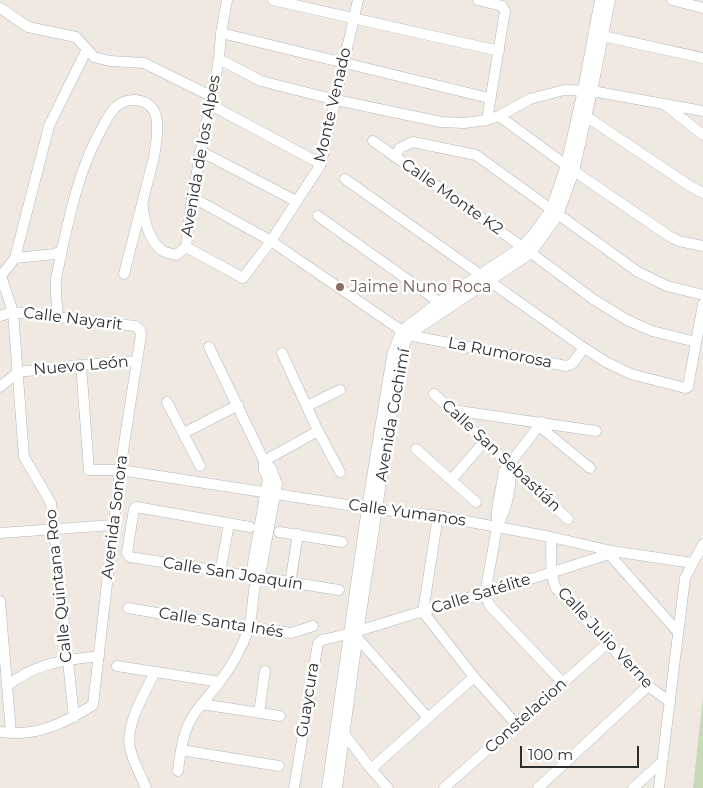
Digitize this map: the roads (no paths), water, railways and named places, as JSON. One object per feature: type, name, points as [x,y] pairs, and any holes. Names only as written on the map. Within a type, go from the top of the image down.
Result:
[{"type":"street","name":"Avenida de los Alpes","points":[[228,0],[221,33],[219,59],[192,197],[186,247],[243,278]]},
{"type":"street","points":[[273,0],[499,51]]},
{"type":"street","name":"Monte Venado","points":[[243,278],[271,241],[321,164],[358,0]]},
{"type":"street","points":[[478,0],[502,6],[506,12],[487,120]]},
{"type":"street","name":"Avenida Cochimí","points":[[587,91],[600,0]]},
{"type":"street","name":"Avenida Cochimí","points":[[404,333],[527,250],[534,233],[554,212],[570,168],[587,91],[603,36],[610,0]]},
{"type":"street","points":[[672,0],[703,8]]},
{"type":"street","points":[[0,8],[28,27],[76,37],[94,57],[110,61],[144,63],[321,164]]},
{"type":"street","points":[[221,33],[490,98]]},
{"type":"street","points":[[603,36],[703,58]]},
{"type":"street","points":[[1,277],[15,258],[50,126],[86,49]]},
{"type":"street","points":[[219,59],[261,81],[336,100],[441,122],[464,123],[487,120],[499,116],[530,99],[564,90],[587,91],[703,111]]},
{"type":"street","points":[[58,317],[56,279],[77,187],[92,148],[111,112],[118,104],[129,100],[138,100],[154,110],[157,122],[157,141],[124,274]]},
{"type":"street","points":[[663,104],[703,135]]},
{"type":"street","points":[[582,113],[690,186],[703,192]]},
{"type":"street","points":[[499,116],[570,168],[669,236],[679,241],[703,246]]},
{"type":"street","name":"Calle Monte K2","points":[[373,141],[593,299],[627,320],[663,334],[696,342]]},
{"type":"street","points":[[395,156],[400,148],[413,142],[480,157],[638,272],[667,286],[703,296]]},
{"type":"street","points":[[200,151],[296,201]]},
{"type":"street","points":[[344,179],[584,348],[606,362],[631,374],[685,388],[688,387],[703,304]]},
{"type":"street","points":[[143,197],[145,220],[154,242],[164,251],[176,255],[186,247]]},
{"type":"street","points":[[192,197],[271,241],[404,333]]},
{"type":"street","points":[[318,216],[439,302]]},
{"type":"street","points":[[15,258],[56,254],[62,250]]},
{"type":"street","name":"Calle Nayarit","points":[[1,277],[13,312],[135,326],[140,330]]},
{"type":"street","name":"Avenida Cochimí","points":[[327,788],[354,636],[392,356],[404,333],[439,302],[485,278]]},
{"type":"street","points":[[0,316],[13,312]]},
{"type":"street","name":"Calle Quintana Roo","points":[[13,312],[24,457],[51,503],[52,529],[74,717]]},
{"type":"street","name":"Avenida Sonora","points":[[74,717],[94,706],[113,525],[138,361],[140,330]]},
{"type":"street","name":"La Rumorosa","points":[[404,333],[566,366],[572,364],[584,348]]},
{"type":"street","points":[[178,771],[181,750],[189,724],[201,704],[220,682],[240,651],[250,626],[256,578],[252,569],[260,546],[271,493],[277,484],[276,478],[271,468],[264,461],[209,347]]},
{"type":"street","points":[[282,353],[318,431],[340,472]]},
{"type":"street","name":"Nuevo León","points":[[0,387],[18,372],[138,361]]},
{"type":"street","name":"Calle Yumanos","points":[[81,365],[88,467],[92,471],[120,470],[372,508],[438,516],[551,536],[611,552],[693,563]]},
{"type":"street","points":[[307,406],[340,390]]},
{"type":"street","name":"Calle San Sebastián","points":[[434,394],[568,519]]},
{"type":"street","points":[[167,402],[200,466]]},
{"type":"street","points":[[184,433],[238,405]]},
{"type":"street","points":[[452,410],[596,431]]},
{"type":"street","points":[[541,424],[510,464],[511,473],[505,513],[497,526],[485,594],[490,606],[563,683]]},
{"type":"street","points":[[541,424],[590,468]]},
{"type":"street","points":[[264,461],[318,431]]},
{"type":"street","points":[[451,480],[485,441]]},
{"type":"street","points":[[416,449],[476,502]]},
{"type":"street","name":"Calle San Joaquín","points":[[229,524],[136,507],[134,508],[127,553],[128,556],[339,590]]},
{"type":"street","points":[[438,516],[423,612],[474,677],[517,725]]},
{"type":"street","points":[[220,572],[229,524],[250,527]]},
{"type":"street","points":[[0,533],[113,525]]},
{"type":"street","points":[[279,532],[342,542]]},
{"type":"street","points":[[290,583],[298,534]]},
{"type":"street","name":"Calle Julio Verne","points":[[551,536],[552,572],[556,588],[648,686],[670,702]]},
{"type":"street","points":[[659,788],[685,578],[703,544]]},
{"type":"street","points":[[611,552],[678,632]]},
{"type":"street","name":"Calle Satélite","points":[[354,636],[611,552]]},
{"type":"street","points":[[0,601],[2,640],[12,733]]},
{"type":"street","name":"Calle Santa Inés","points":[[128,608],[291,633],[313,626]]},
{"type":"street","points":[[354,636],[428,718]]},
{"type":"street","name":"Avenida Cochimí","points":[[337,788],[345,735],[354,636]]},
{"type":"street","name":"Guaycura","points":[[294,788],[316,647],[322,640],[354,636]]},
{"type":"street","name":"Constelacion","points":[[444,788],[608,643]]},
{"type":"street","points":[[7,686],[24,673],[32,670],[67,660],[99,656]]},
{"type":"street","points":[[118,666],[220,682]]},
{"type":"street","points":[[258,713],[265,671]]},
{"type":"street","points":[[146,788],[130,748],[130,736],[140,702],[155,672]]},
{"type":"street","points":[[371,770],[474,677]]},
{"type":"street","points":[[538,788],[648,686]]},
{"type":"street","points":[[201,704],[280,716]]},
{"type":"street","points":[[0,732],[12,733],[44,730],[74,717]]},
{"type":"street","points":[[345,735],[371,770],[388,788]]},
{"type":"street","points":[[181,750],[279,766]]},
{"type":"street","points":[[633,788],[662,762]]},
{"type":"place","name":"Jaime Nuno Roca","points":[[340,287]]}]
